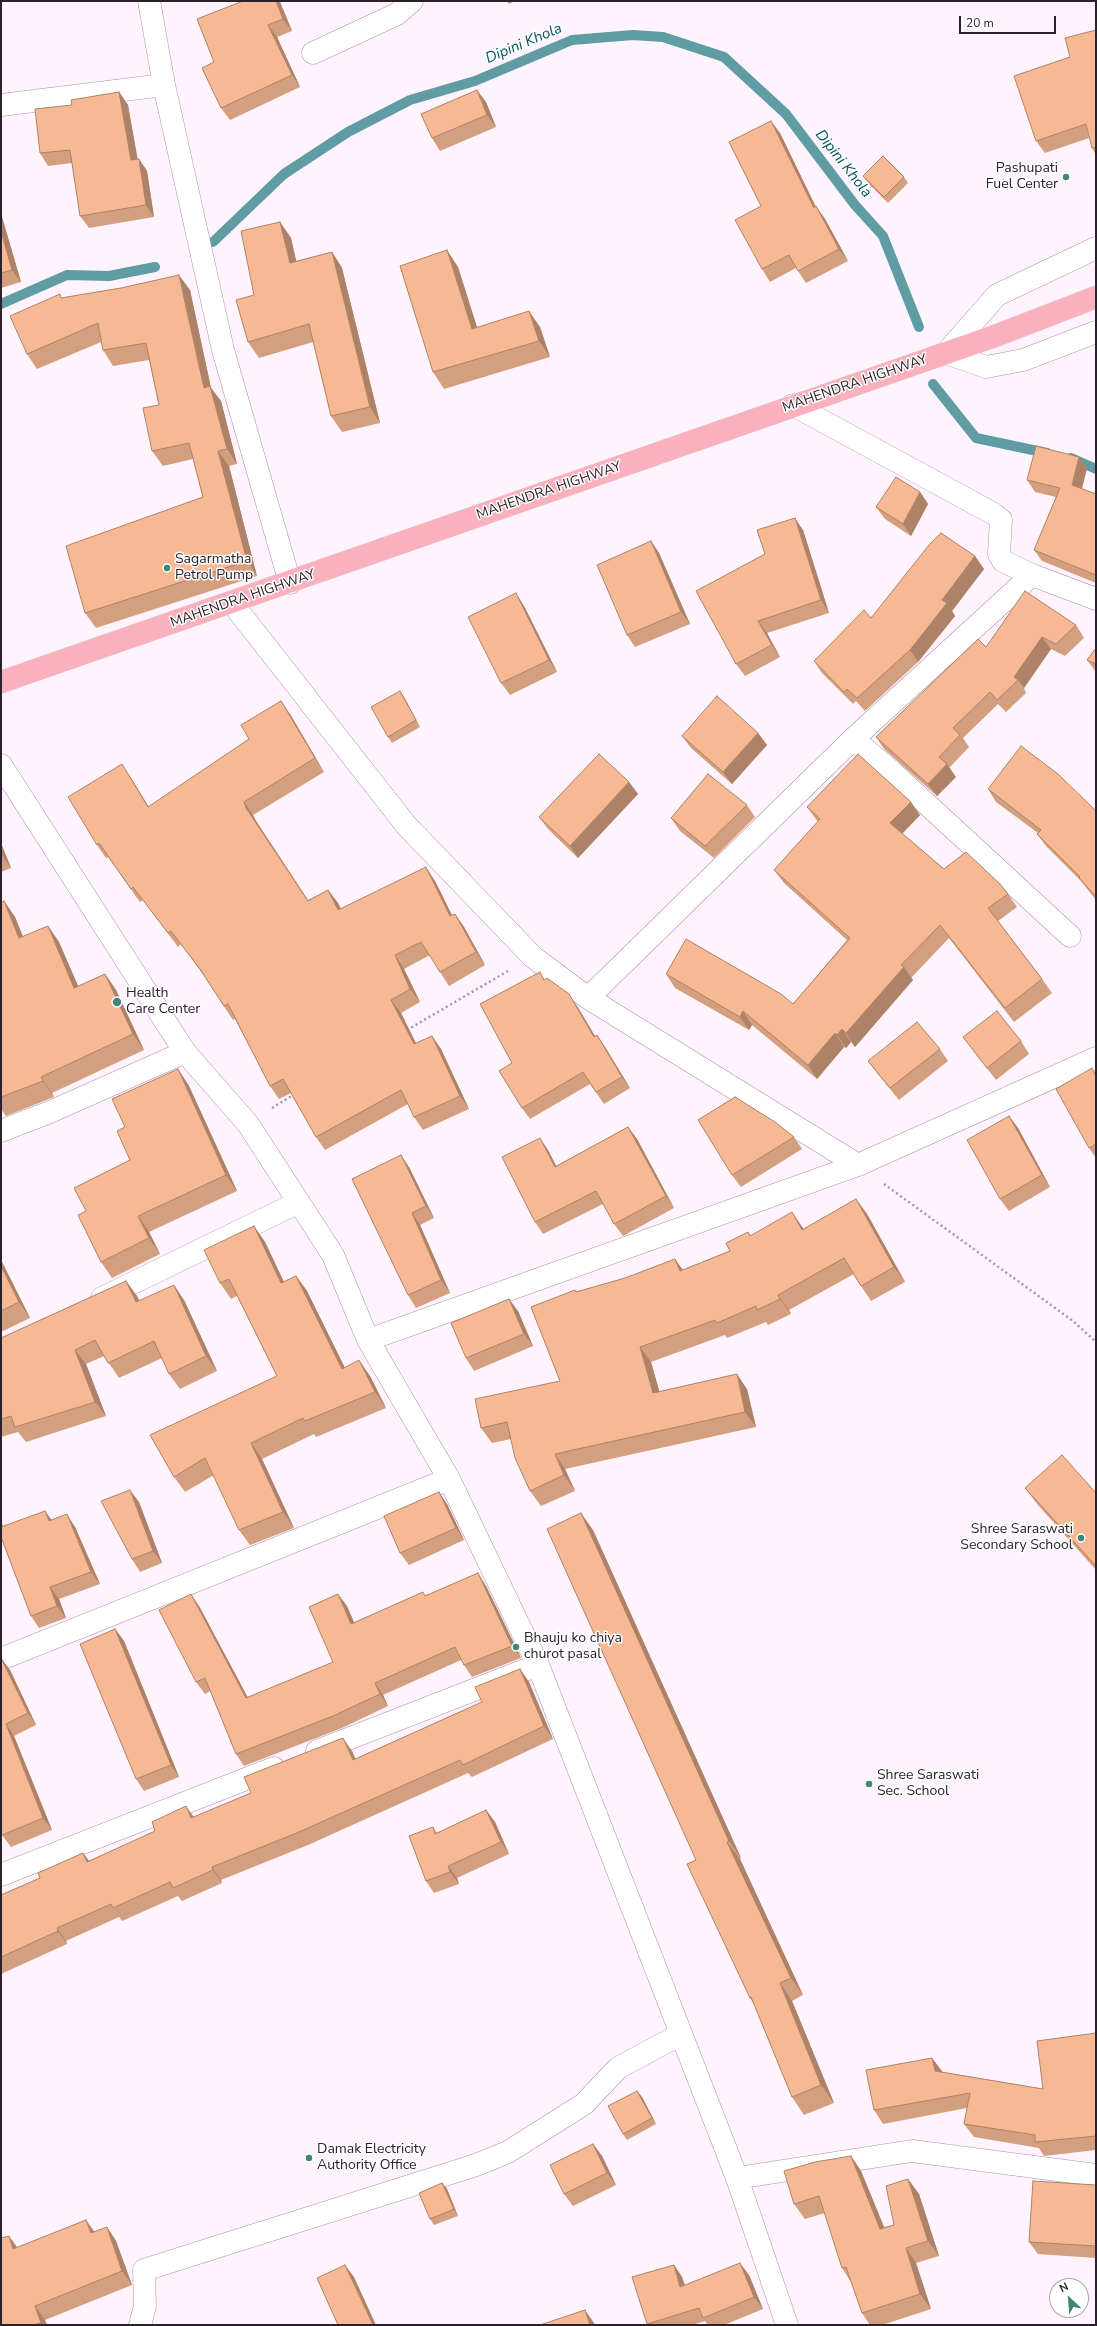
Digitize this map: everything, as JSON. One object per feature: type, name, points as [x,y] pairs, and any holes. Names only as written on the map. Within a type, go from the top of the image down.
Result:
[{"type":"highway","name":"MAHENDRA HIGHWAY","points":[[1,682],[290,583],[793,405],[946,353],[1096,297]]},
{"type":"street","points":[[150,1],[164,85],[223,350],[290,583]]},
{"type":"street","points":[[312,54],[397,14],[412,1]]},
{"type":"street","points":[[1,105],[164,85]]},
{"type":"street","points":[[1096,248],[996,295],[946,353],[986,367],[1023,360],[1096,332]]},
{"type":"street","points":[[793,405],[994,514],[1001,520],[999,554],[1003,561],[1032,576],[1096,599]]},
{"type":"street","points":[[588,998],[853,739],[1032,576]]},
{"type":"street","points":[[232,603],[406,826],[533,956],[588,998],[858,1165]]},
{"type":"street","points":[[853,739],[892,772],[1070,936]]},
{"type":"street","points":[[1,765],[185,1052],[248,1124],[333,1255],[368,1340],[449,1479],[538,1665],[737,2178],[787,2325]]},
{"type":"street","points":[[1,1131],[50,1112],[185,1052]]},
{"type":"street","points":[[368,1340],[858,1165],[1096,1058]]},
{"type":"street","points":[[86,1306],[165,1269],[299,1202]]},
{"type":"street","points":[[1,1659],[449,1479]]},
{"type":"street","points":[[1,1875],[538,1665]]},
{"type":"street","points":[[140,2325],[145,2306],[144,2270],[476,2165],[508,2152],[584,2104],[618,2068],[682,2034]]},
{"type":"street","points":[[737,2178],[912,2150],[1096,2175]]},
{"type":"path","points":[[405,1031],[533,956]]},
{"type":"path","points":[[248,1124],[296,1094]]},
{"type":"path","points":[[858,1165],[1073,1321],[1096,1342]]},
{"type":"building","points":[[243,1],[276,1],[283,19],[268,25],[292,75],[221,108],[202,68],[214,62],[197,19]]},
{"type":"building","points":[[1096,30],[1096,147],[1092,148],[1086,124],[1036,141],[1014,76],[1070,57],[1065,38]]},
{"type":"building","points":[[477,90],[487,115],[432,138],[421,114]]},
{"type":"building","points":[[119,92],[131,160],[139,159],[146,205],[80,216],[70,150],[40,153],[35,109],[72,105],[71,100]]},
{"type":"building","points":[[771,121],[814,208],[816,206],[839,249],[798,271],[789,255],[762,269],[735,220],[761,206],[729,142]]},
{"type":"building","points":[[883,156],[904,177],[884,197],[863,176]]},
{"type":"building","points":[[280,222],[290,263],[332,252],[370,407],[331,416],[309,324],[248,342],[236,300],[254,295],[241,231]]},
{"type":"building","points":[[1,231],[12,270],[1,273]]},
{"type":"building","points":[[447,250],[472,329],[529,311],[539,341],[433,372],[400,266]]},
{"type":"building","points":[[179,275],[204,388],[210,386],[227,449],[218,451],[247,561],[85,613],[66,546],[203,497],[189,443],[152,451],[143,408],[159,405],[146,343],[103,350],[98,323],[27,354],[10,316],[60,294],[61,298],[121,288]]},
{"type":"building","points":[[1036,446],[1079,457],[1072,485],[1096,494],[1096,575],[1034,550],[1060,488],[1027,480]]},
{"type":"building","points":[[896,477],[920,492],[903,524],[876,507]]},
{"type":"building","points":[[795,518],[821,600],[758,621],[772,645],[736,664],[696,591],[765,554],[757,530]]},
{"type":"building","points":[[941,533],[975,556],[942,600],[947,603],[910,650],[857,698],[847,689],[844,692],[814,661],[864,610],[871,618],[929,545]]},
{"type":"building","points":[[651,541],[681,612],[627,635],[597,565]]},
{"type":"building","points":[[1025,591],[1076,625],[1056,644],[1042,637],[1014,677],[1018,680],[997,700],[990,692],[953,728],[960,735],[939,757],[947,764],[928,784],[876,737],[978,639],[986,647]]},
{"type":"building","points":[[516,593],[549,660],[501,683],[468,617]]},
{"type":"building","points":[[1096,648],[1096,664],[1087,660]]},
{"type":"building","points":[[400,691],[416,720],[388,737],[371,707]]},
{"type":"building","points":[[717,696],[758,733],[723,772],[682,736]]},
{"type":"building","points":[[281,701],[315,758],[244,802],[246,808],[308,901],[328,890],[338,910],[426,867],[450,916],[455,914],[476,952],[440,972],[421,942],[395,955],[410,989],[391,1000],[414,1044],[432,1036],[460,1096],[414,1117],[401,1090],[316,1137],[283,1079],[270,1086],[228,1004],[224,1006],[200,969],[171,931],[168,933],[133,887],[131,889],[99,843],[97,845],[68,797],[122,764],[148,807],[249,739],[241,725]]},
{"type":"building","points":[[1021,746],[1058,774],[1096,811],[1096,897],[1079,878],[1080,877],[1037,834],[1041,830],[988,789]]},
{"type":"building","points":[[599,754],[629,782],[570,846],[539,817]]},
{"type":"building","points":[[858,754],[911,802],[890,823],[944,869],[966,852],[1000,884],[1008,894],[988,908],[1042,979],[1005,1008],[940,925],[901,965],[904,967],[846,1033],[842,1029],[837,1035],[835,1033],[808,1065],[743,1011],[740,1017],[666,974],[686,939],[781,994],[793,1004],[850,938],[774,870],[820,819],[807,807]]},
{"type":"building","points":[[708,774],[747,805],[705,846],[671,818]]},
{"type":"building","points":[[4,901],[19,938],[48,926],[74,988],[105,974],[133,1034],[41,1077],[43,1081],[1,1097],[1,903]]},
{"type":"building","points":[[540,972],[544,980],[547,978],[569,994],[594,1037],[597,1035],[622,1077],[596,1092],[583,1072],[522,1108],[499,1071],[512,1063],[480,1004]]},
{"type":"building","points":[[997,1011],[1021,1041],[987,1068],[963,1037]]},
{"type":"building","points":[[917,1022],[940,1049],[890,1088],[868,1061]]},
{"type":"building","points":[[1092,1068],[1096,1076],[1096,1144],[1089,1148],[1056,1089]]},
{"type":"building","points":[[178,1069],[226,1175],[138,1216],[149,1238],[101,1262],[78,1215],[86,1211],[74,1188],[130,1160],[117,1131],[125,1127],[112,1099]]},
{"type":"building","points":[[735,1097],[775,1122],[794,1137],[732,1175],[698,1120]]},
{"type":"building","points":[[1009,1116],[1042,1175],[1000,1199],[967,1140]]},
{"type":"building","points":[[628,1127],[666,1196],[614,1224],[596,1191],[535,1222],[502,1157],[540,1138],[555,1167]]},
{"type":"building","points":[[401,1155],[426,1206],[412,1213],[441,1280],[408,1295],[352,1179]]},
{"type":"building","points":[[856,1199],[894,1267],[861,1286],[844,1258],[778,1295],[780,1299],[757,1310],[756,1306],[717,1323],[715,1320],[640,1347],[653,1393],[737,1374],[745,1412],[555,1454],[564,1475],[530,1491],[515,1458],[507,1422],[481,1428],[475,1399],[560,1381],[531,1307],[575,1290],[576,1292],[625,1278],[675,1259],[680,1271],[730,1251],[726,1243],[748,1232],[750,1236],[792,1212],[802,1230]]},
{"type":"building","points":[[254,1226],[281,1283],[296,1276],[342,1369],[359,1360],[375,1392],[305,1421],[303,1418],[251,1443],[283,1512],[239,1530],[205,1458],[174,1477],[150,1435],[277,1376],[229,1279],[220,1283],[204,1250]]},
{"type":"building","points":[[1,1266],[19,1302],[1,1311]]},
{"type":"building","points":[[126,1281],[136,1302],[174,1285],[206,1356],[169,1374],[154,1341],[108,1363],[95,1340],[75,1350],[95,1402],[15,1427],[11,1416],[1,1419],[1,1338]]},
{"type":"building","points":[[509,1299],[524,1334],[466,1358],[451,1323]]},
{"type":"building","name":"Shree Saraswati Secondary School","points":[[1062,1455],[1096,1493],[1096,1566],[1025,1488]]},
{"type":"building","points":[[130,1490],[153,1551],[132,1559],[101,1501]]},
{"type":"building","points":[[439,1492],[456,1528],[400,1553],[384,1516]]},
{"type":"building","points":[[45,1511],[49,1521],[67,1514],[91,1572],[50,1587],[57,1606],[31,1616],[1,1537],[1,1527]]},
{"type":"building","points":[[581,1513],[729,1841],[727,1842],[791,1978],[780,1983],[821,2085],[792,2097],[751,1997],[750,1998],[687,1864],[696,1860],[547,1529]]},
{"type":"building","points":[[478,1573],[512,1646],[464,1665],[455,1647],[375,1683],[380,1694],[333,1716],[236,1754],[205,1678],[196,1682],[159,1610],[191,1594],[246,1698],[333,1662],[309,1607],[338,1594],[351,1624],[423,1592],[425,1596]]},
{"type":"building","points":[[115,1629],[171,1765],[136,1779],[80,1644]]},
{"type":"building","points":[[1,1658],[28,1713],[6,1724],[43,1818],[2,1835],[1,1831]]},
{"type":"building","points":[[520,1669],[544,1726],[463,1765],[460,1760],[299,1832],[212,1867],[213,1870],[173,1888],[170,1882],[113,1908],[111,1904],[57,1928],[58,1931],[1,1957],[1,1895],[40,1878],[38,1873],[83,1853],[87,1862],[155,1831],[152,1822],[186,1806],[191,1818],[251,1793],[244,1777],[343,1738],[353,1760],[482,1702],[475,1687]]},
{"type":"building","points":[[486,1810],[501,1842],[448,1866],[450,1872],[426,1881],[409,1836],[433,1827],[435,1834]]},
{"type":"building","points":[[1096,2033],[1096,2136],[1035,2142],[1035,2135],[964,2124],[970,2093],[874,2110],[866,2070],[932,2058],[935,2071],[1043,2089],[1037,2041]]},
{"type":"building","points":[[637,2091],[652,2118],[623,2134],[608,2106]]},
{"type":"building","points":[[593,2144],[607,2173],[564,2194],[550,2165]]},
{"type":"building","points":[[851,2156],[880,2229],[894,2225],[886,2186],[908,2179],[928,2241],[906,2248],[920,2294],[862,2313],[846,2267],[842,2268],[819,2196],[794,2204],[784,2171],[815,2162]]},
{"type":"building","points":[[1033,2181],[1096,2185],[1096,2246],[1029,2242]]},
{"type":"building","points":[[442,2183],[454,2209],[430,2219],[419,2193]]},
{"type":"building","points":[[86,2220],[91,2233],[107,2227],[122,2271],[35,2306],[41,2323],[34,2325],[1,2325],[1,2238],[9,2236],[13,2249]]},
{"type":"building","points":[[740,2263],[754,2297],[703,2318],[699,2308],[647,2324],[632,2277],[674,2265],[680,2287]]},
{"type":"building","points":[[345,2265],[373,2325],[338,2325],[317,2278]]},
{"type":"building","points":[[585,2310],[590,2325],[540,2325]]},
{"type":"waterway","name":"Dipini Khola","points":[[213,242],[284,174],[348,132],[410,100],[475,81],[572,40],[633,35],[663,37],[724,57],[786,114],[855,205],[883,236],[919,327]]},
{"type":"waterway","points":[[1,304],[67,275],[109,276],[155,267]]},
{"type":"waterway","name":"Dipini Khola","points":[[933,384],[976,438],[1047,453]]},
{"type":"waterway","name":"Dipini Khola","points":[[1071,458],[1096,469]]},
{"type":"place","name":"Pashupati Fuel Center","points":[[1066,177]]},
{"type":"place","name":"Sagarmatha Petrol Pump","points":[[167,568]]},
{"type":"place","name":"Health Care Center","points":[[117,1002]]},
{"type":"place","name":"Shree Saraswati Secondary School","points":[[1081,1538]]},
{"type":"place","name":"Bhauju ko chiya churot pasal","points":[[516,1647]]},
{"type":"place","name":"Shree Saraswati Sec. School","points":[[869,1784]]},
{"type":"place","name":"Damak Electricity Authority Office","points":[[309,2158]]}]
